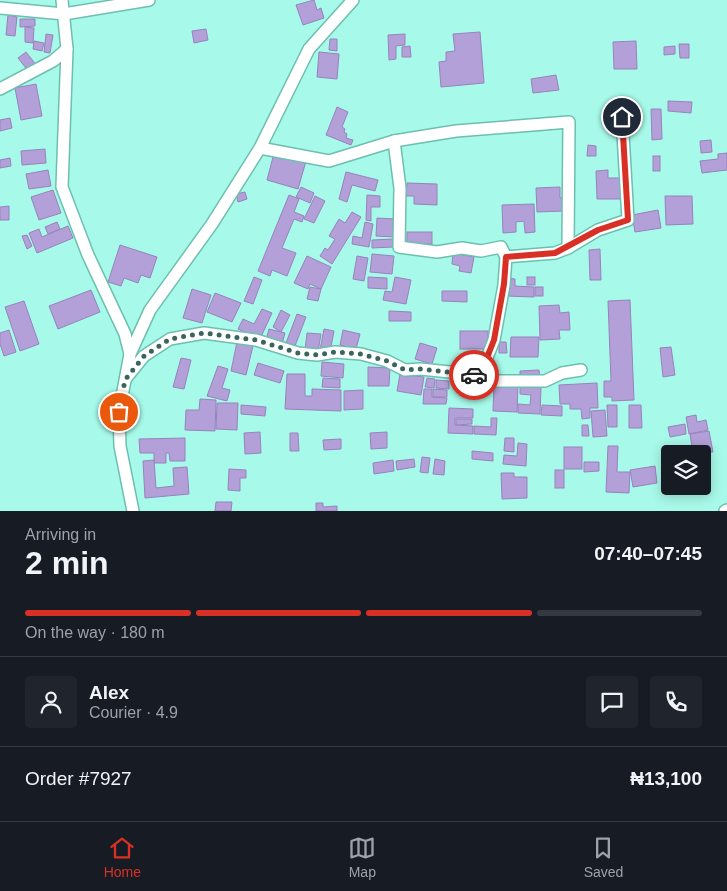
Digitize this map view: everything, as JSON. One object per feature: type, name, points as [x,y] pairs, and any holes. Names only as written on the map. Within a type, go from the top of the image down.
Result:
[{"type":"street","points":[[62,0],[67,49],[62,187],[88,255],[125,334],[130,354]]},
{"type":"street","points":[[0,8],[64,14],[149,0]]},
{"type":"street","points":[[133,511],[120,446],[119,412],[130,354],[150,310],[212,224],[231,190],[260,148],[309,49],[349,2]]},
{"type":"street","points":[[0,89],[53,61],[67,49]]},
{"type":"street","points":[[506,257],[555,253],[568,248],[598,230],[628,220],[622,117]]},
{"type":"street","points":[[260,148],[329,161],[394,141],[456,131],[569,122],[568,248]]},
{"type":"street","points":[[394,141],[400,188],[399,247],[437,252],[462,248],[481,251],[501,247],[506,257],[504,284],[494,340],[480,375]]},
{"type":"street","points":[[125,380],[144,356],[170,339],[204,333],[256,340],[298,353],[317,355],[335,352],[361,354],[387,361],[405,370],[420,369],[480,375],[495,381],[545,381],[562,373],[581,370]]},
{"type":"building","points":[[314,0],[317,10],[321,8],[324,18],[303,25],[296,5]]},
{"type":"building","points":[[8,15],[17,17],[15,36],[6,35]]},
{"type":"building","points":[[20,19],[35,19],[35,26],[20,27]]},
{"type":"building","points":[[25,27],[34,28],[33,43],[25,42]]},
{"type":"building","points":[[206,29],[208,40],[194,43],[192,31]]},
{"type":"building","points":[[480,32],[484,83],[441,87],[439,62],[446,61],[446,52],[455,51],[453,34]]},
{"type":"building","points":[[46,34],[53,35],[50,53],[44,52]]},
{"type":"building","points":[[405,34],[405,45],[396,46],[396,59],[389,60],[388,35]]},
{"type":"building","points":[[330,39],[337,39],[337,51],[329,50]]},
{"type":"building","points":[[34,41],[44,43],[42,51],[33,49]]},
{"type":"building","points":[[636,41],[637,69],[614,69],[613,42]]},
{"type":"building","points":[[679,44],[689,44],[689,58],[680,58]]},
{"type":"building","points":[[410,46],[411,57],[402,57],[402,47]]},
{"type":"building","points":[[675,46],[675,54],[664,55],[664,47]]},
{"type":"building","points":[[26,52],[37,66],[29,72],[18,58]]},
{"type":"building","points":[[319,52],[339,54],[337,79],[317,77]]},
{"type":"building","points":[[556,75],[559,90],[533,93],[531,79]]},
{"type":"building","points":[[36,84],[42,116],[21,120],[15,88]]},
{"type":"building","points":[[668,101],[692,102],[691,113],[668,111]]},
{"type":"building","points":[[337,107],[348,112],[342,127],[347,134],[346,138],[353,140],[351,145],[326,135]]},
{"type":"building","points":[[651,109],[661,109],[662,139],[652,140]]},
{"type":"building","points":[[10,118],[12,128],[0,131],[0,120]]},
{"type":"building","points":[[711,140],[712,152],[701,153],[700,141]]},
{"type":"building","points":[[588,145],[596,146],[596,156],[587,156]]},
{"type":"building","points":[[45,149],[46,163],[22,165],[21,151]]},
{"type":"building","points":[[274,153],[306,161],[298,189],[267,180]]},
{"type":"building","points":[[727,153],[727,170],[702,173],[700,161],[718,159],[718,154]]},
{"type":"building","points":[[653,156],[660,156],[660,171],[653,171]]},
{"type":"building","points":[[10,158],[11,166],[0,168],[0,160]]},
{"type":"building","points":[[48,170],[51,186],[29,189],[26,174]]},
{"type":"building","points":[[608,170],[608,178],[622,178],[623,199],[597,199],[596,171]]},
{"type":"building","points":[[346,172],[378,180],[375,191],[352,185],[347,202],[339,199]]},
{"type":"building","points":[[407,183],[437,184],[437,205],[414,204],[414,196],[406,196]]},
{"type":"building","points":[[301,187],[314,193],[310,203],[296,197]]},
{"type":"building","points":[[560,187],[560,198],[564,198],[564,211],[537,212],[536,188]]},
{"type":"building","points":[[53,190],[61,213],[39,220],[31,197]]},
{"type":"building","points":[[245,192],[247,199],[238,202],[236,194]]},
{"type":"building","points":[[289,195],[299,199],[294,212],[304,216],[302,222],[294,219],[282,248],[296,253],[287,276],[272,270],[270,276],[258,271]]},
{"type":"building","points":[[367,195],[380,196],[380,207],[371,207],[371,221],[366,220]]},
{"type":"building","points":[[315,196],[325,201],[314,223],[304,219]]},
{"type":"building","points":[[665,196],[692,196],[693,224],[666,225]]},
{"type":"building","points":[[534,204],[535,232],[525,233],[524,221],[516,222],[516,232],[503,233],[502,205]]},
{"type":"building","points":[[9,206],[9,220],[0,220],[0,207]]},
{"type":"building","points":[[658,210],[661,228],[635,232],[632,215]]},
{"type":"building","points":[[352,212],[361,217],[332,264],[320,256],[325,248],[328,250],[335,239],[329,236],[339,219],[345,223]]},
{"type":"building","points":[[377,218],[396,219],[395,237],[376,236]]},
{"type":"building","points":[[57,222],[60,229],[48,234],[45,227]]},
{"type":"building","points":[[365,222],[373,224],[369,247],[352,244],[353,236],[362,238]]},
{"type":"building","points":[[68,226],[73,238],[37,253],[29,233],[39,229],[42,237]]},
{"type":"building","points":[[407,232],[432,232],[432,244],[407,244]]},
{"type":"building","points":[[27,235],[32,246],[27,249],[22,236]]},
{"type":"building","points":[[393,239],[393,247],[372,248],[372,240]]},
{"type":"building","points":[[120,245],[157,257],[150,278],[141,275],[138,283],[124,278],[121,286],[108,282]]},
{"type":"building","points":[[600,249],[601,280],[590,280],[589,250]]},
{"type":"building","points":[[453,253],[474,257],[471,273],[459,271],[460,266],[452,264]]},
{"type":"building","points":[[372,254],[394,256],[392,274],[370,272]]},
{"type":"building","points":[[307,256],[331,267],[321,289],[310,284],[308,289],[294,283]]},
{"type":"building","points":[[357,256],[368,258],[364,281],[353,279]]},
{"type":"building","points":[[254,277],[262,280],[253,304],[244,301]]},
{"type":"building","points":[[368,277],[387,278],[387,289],[368,288]]},
{"type":"building","points":[[395,277],[411,280],[406,304],[383,300],[385,291],[392,292]]},
{"type":"building","points":[[527,277],[535,277],[535,285],[527,285]]},
{"type":"building","points":[[505,278],[515,279],[515,286],[534,287],[534,297],[505,296]]},
{"type":"building","points":[[310,287],[321,289],[318,301],[307,299]]},
{"type":"building","points":[[535,287],[543,287],[543,296],[535,296]]},
{"type":"building","points":[[192,289],[211,295],[202,323],[183,318]]},
{"type":"building","points":[[91,290],[100,312],[58,329],[49,306]]},
{"type":"building","points":[[442,291],[467,291],[467,302],[442,301]]},
{"type":"building","points":[[215,293],[241,303],[232,322],[207,312]]},
{"type":"building","points":[[630,300],[634,400],[612,401],[612,397],[604,397],[604,381],[611,381],[608,301]]},
{"type":"building","points":[[24,301],[39,344],[20,351],[5,307]]},
{"type":"building","points":[[559,305],[560,313],[569,312],[570,330],[559,330],[560,339],[540,340],[539,306]]},
{"type":"building","points":[[262,309],[272,313],[260,339],[238,329],[243,319],[254,324]]},
{"type":"building","points":[[281,310],[290,315],[281,332],[273,327]]},
{"type":"building","points":[[389,311],[411,312],[411,321],[389,321]]},
{"type":"building","points":[[297,314],[306,317],[295,346],[286,343]]},
{"type":"building","points":[[269,329],[285,333],[282,344],[266,340]]},
{"type":"building","points":[[324,329],[334,331],[330,352],[320,350]]},
{"type":"building","points":[[9,330],[16,352],[4,356],[0,344],[0,333]]},
{"type":"building","points":[[343,330],[360,334],[356,349],[340,345]]},
{"type":"building","points":[[460,331],[488,331],[488,349],[460,349]]},
{"type":"building","points":[[307,333],[321,334],[318,352],[305,350]]},
{"type":"building","points":[[511,337],[539,337],[538,357],[510,357]]},
{"type":"building","points":[[237,342],[253,346],[246,375],[231,371]]},
{"type":"building","points":[[499,342],[506,342],[507,353],[499,353]]},
{"type":"building","points":[[420,343],[437,348],[432,364],[415,359]]},
{"type":"building","points":[[671,347],[675,375],[663,377],[660,348]]},
{"type":"building","points":[[181,358],[191,360],[184,389],[173,387]]},
{"type":"building","points":[[322,362],[344,364],[343,378],[321,376]]},
{"type":"building","points":[[258,363],[284,371],[280,383],[254,375]]},
{"type":"building","points":[[218,366],[228,369],[222,388],[230,390],[227,401],[207,396]]},
{"type":"building","points":[[368,367],[390,368],[389,386],[368,386]]},
{"type":"building","points":[[539,370],[540,379],[520,380],[520,371]]},
{"type":"building","points":[[287,374],[305,374],[305,396],[312,396],[312,389],[341,390],[341,411],[285,409]]},
{"type":"building","points":[[400,374],[424,377],[421,395],[397,391]]},
{"type":"building","points":[[323,378],[340,379],[340,388],[322,387]]},
{"type":"building","points":[[427,378],[435,379],[434,388],[425,387]]},
{"type":"building","points":[[436,380],[449,381],[449,389],[436,388]]},
{"type":"building","points":[[597,383],[598,408],[590,408],[590,418],[582,419],[581,409],[570,409],[570,404],[560,404],[559,385]]},
{"type":"building","points":[[494,384],[518,384],[517,412],[493,411]]},
{"type":"building","points":[[520,386],[541,387],[540,414],[518,413],[518,404],[530,405],[531,395],[520,394]]},
{"type":"building","points":[[424,389],[432,389],[432,397],[447,398],[446,404],[423,404]]},
{"type":"building","points":[[433,389],[447,390],[447,397],[433,397]]},
{"type":"building","points":[[363,390],[363,409],[344,410],[344,391]]},
{"type":"building","points":[[200,399],[216,400],[215,431],[185,430],[186,410],[199,410]]},
{"type":"building","points":[[217,403],[238,403],[237,430],[216,429]]},
{"type":"building","points":[[241,405],[266,407],[265,416],[241,414]]},
{"type":"building","points":[[542,405],[562,406],[562,416],[541,415]]},
{"type":"building","points":[[607,405],[617,405],[617,427],[608,427]]},
{"type":"building","points":[[629,405],[641,405],[642,428],[629,428]]},
{"type":"building","points":[[449,408],[473,409],[473,418],[455,418],[455,425],[473,426],[473,434],[448,433]]},
{"type":"building","points":[[605,410],[607,436],[593,437],[591,411]]},
{"type":"building","points":[[696,415],[697,422],[706,420],[708,430],[689,434],[686,417]]},
{"type":"building","points":[[491,418],[497,418],[496,435],[474,434],[474,426],[491,427]]},
{"type":"building","points":[[456,419],[472,419],[472,424],[456,425]]},
{"type":"building","points":[[685,424],[686,434],[670,437],[668,427]]},
{"type":"building","points":[[582,425],[588,425],[589,436],[582,436]]},
{"type":"building","points":[[709,431],[713,452],[711,452],[711,445],[692,445],[690,434]]},
{"type":"building","points":[[260,432],[261,453],[245,454],[244,433]]},
{"type":"building","points":[[387,432],[387,448],[371,449],[370,433]]},
{"type":"building","points":[[290,433],[298,433],[299,451],[290,451]]},
{"type":"building","points":[[185,438],[185,461],[170,461],[169,453],[166,453],[166,463],[154,463],[154,453],[140,453],[139,439]]},
{"type":"building","points":[[505,438],[514,438],[514,452],[504,451]]},
{"type":"building","points":[[341,439],[341,449],[324,450],[323,440]]},
{"type":"building","points":[[518,443],[527,444],[526,466],[503,464],[504,455],[517,456]]},
{"type":"building","points":[[608,446],[618,446],[617,472],[630,472],[629,493],[606,492]]},
{"type":"building","points":[[564,447],[582,447],[582,469],[564,469]]},
{"type":"building","points":[[472,451],[493,453],[493,461],[472,459]]},
{"type":"building","points":[[422,457],[430,458],[428,473],[420,472]]},
{"type":"building","points":[[414,459],[415,467],[397,470],[396,461]]},
{"type":"building","points":[[435,459],[445,461],[444,475],[433,474]]},
{"type":"building","points":[[154,460],[156,488],[174,486],[173,468],[187,467],[189,494],[145,498],[143,461]]},
{"type":"building","points":[[393,460],[394,471],[374,474],[373,463]]},
{"type":"building","points":[[584,462],[599,462],[599,471],[584,472]]},
{"type":"building","points":[[655,466],[657,483],[633,487],[630,470]]},
{"type":"building","points":[[229,469],[246,470],[246,478],[240,478],[240,491],[228,490]]},
{"type":"building","points":[[555,470],[564,470],[564,488],[555,488]]},
{"type":"building","points":[[501,473],[514,473],[514,477],[527,477],[527,498],[502,499]]},
{"type":"building","points":[[216,502],[232,502],[231,511],[215,511]]},
{"type":"building","points":[[316,503],[323,503],[323,507],[337,506],[337,511],[316,511]]},
{"type":"way so far","points":[[119,412],[125,380],[144,356],[170,339],[204,333],[256,340],[298,353],[317,355],[335,352],[361,354],[387,361],[405,370],[420,369],[474,375]]},
{"type":"route","points":[[474,375],[480,375],[487,362],[494,340],[504,284],[506,257],[555,253],[568,248],[598,230],[628,220],[622,117]]}]
